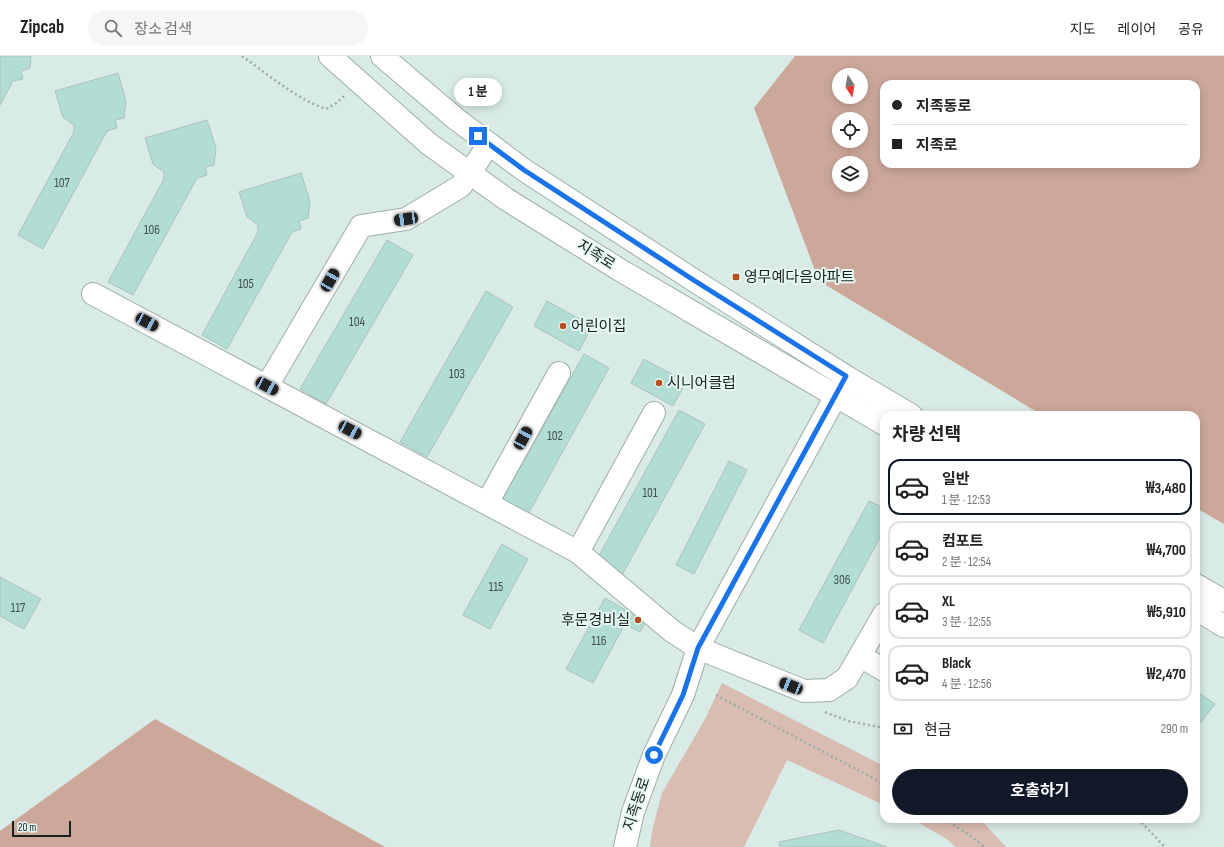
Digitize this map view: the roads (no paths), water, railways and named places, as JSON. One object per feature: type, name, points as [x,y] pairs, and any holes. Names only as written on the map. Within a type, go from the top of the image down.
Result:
[{"type":"street","name":"지족로","points":[[330,56],[429,144],[506,199],[620,270],[880,422]]},
{"type":"street","points":[[382,56],[456,119],[524,170],[695,281],[904,411]]},
{"type":"street","points":[[267,386],[361,226],[406,219],[461,186],[489,144]]},
{"type":"street","points":[[94,294],[578,552],[672,631],[698,648],[804,691],[829,690],[847,678],[880,621]]},
{"type":"street","points":[[487,503],[558,373]]},
{"type":"street","name":"지족동로","points":[[625,847],[635,804],[654,755],[683,695],[698,648],[846,376]]},
{"type":"street","points":[[578,552],[654,413]]},
{"type":"street","points":[[1200,587],[1224,601]]},
{"type":"street","points":[[1200,611],[1224,626]]},
{"type":"street","points":[[860,656],[880,668]]},
{"type":"place","name":"영무예다음아파트","points":[[736,277]]},
{"type":"place","name":"어린이집","points":[[563,326]]},
{"type":"place","name":"시니어클럽","points":[[659,383]]},
{"type":"place","name":"후문경비실","points":[[638,620]]}]
